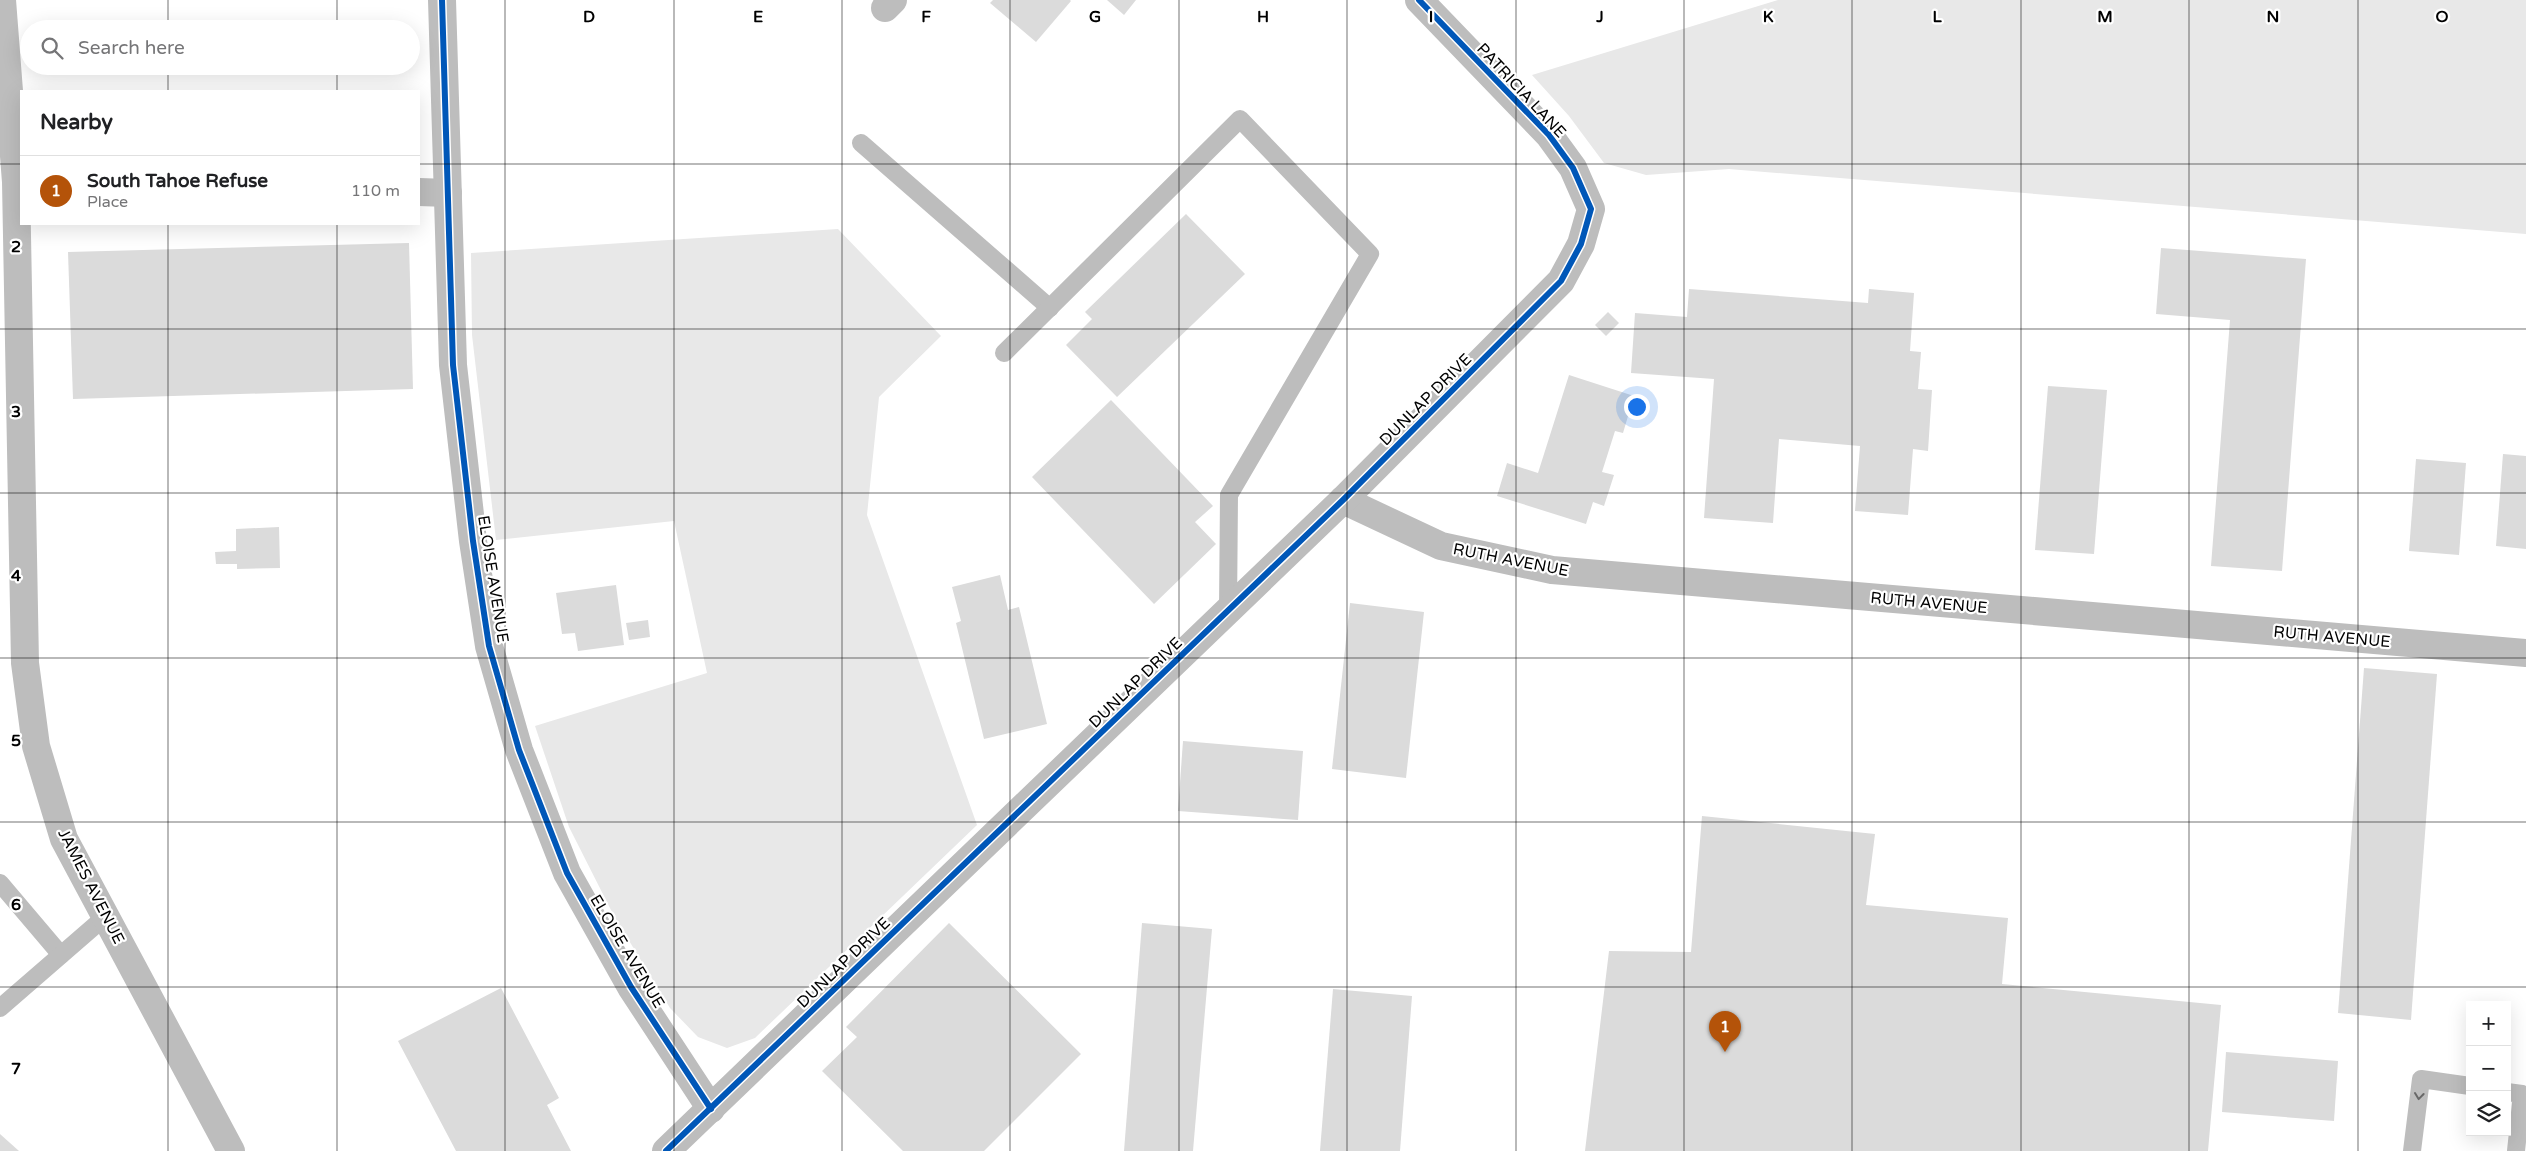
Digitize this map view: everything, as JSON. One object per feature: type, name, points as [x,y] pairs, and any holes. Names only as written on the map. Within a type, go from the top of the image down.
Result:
[{"type":"street","name":"JAMES AVENUE","points":[[2,0],[12,182],[25,663],[36,746],[64,839],[231,1151]]},
{"type":"street","name":"ELOISE AVENUE","points":[[442,0],[453,364],[473,541],[489,646],[519,750],[567,873],[631,987],[711,1109]]},
{"type":"street","name":"PATRICIA LANE","points":[[1419,0],[1549,135],[1573,168],[1590,209]]},
{"type":"street","points":[[420,192],[448,193]]},
{"type":"street","name":"DUNLAP DRIVE","points":[[666,1151],[1343,500],[1561,281],[1581,244],[1590,209]]},
{"type":"street","name":"RUTH AVENUE","points":[[1343,500],[1441,546],[1552,570],[2526,653]]},
{"type":"lane","points":[[1004,353],[1240,119],[1370,254],[1229,495],[1228,611]]},
{"type":"lane","points":[[861,143],[1050,308]]},
{"type":"lane","points":[[0,883],[61,956]]},
{"type":"lane","points":[[0,1008],[106,916]]},
{"type":"lane","points":[[2412,1151],[2421,1079],[2466,1085]]},
{"type":"lane","points":[[2511,1093],[2522,1094],[2516,1151]]},
{"type":"shaded area","points":[[1778,0],[2526,0],[2526,234],[1729,169],[1646,175],[1604,163],[1569,116],[1532,75]]},
{"type":"shaded area","points":[[838,229],[941,336],[879,397],[867,515],[977,825],[755,1038],[727,1048],[698,1037],[670,1008],[614,916],[569,827],[535,726],[707,673],[674,521],[496,540],[472,335],[471,253]]},
{"type":"building","points":[[993,0],[1071,1],[1036,42],[990,3]]},
{"type":"building","points":[[1107,0],[1136,0],[1124,15]]},
{"type":"building","points":[[1186,214],[1245,274],[1117,397],[1066,345],[1092,319],[1085,312]]},
{"type":"building","points":[[409,243],[413,389],[73,399],[68,252]]},
{"type":"building","points":[[2161,248],[2306,259],[2282,571],[2211,566],[2230,320],[2156,314]]},
{"type":"building","points":[[1689,289],[1868,303],[1869,289],[1914,293],[1910,351],[1921,352],[1918,389],[1932,390],[1928,451],[1913,449],[1908,515],[1855,511],[1860,446],[1779,439],[1773,523],[1704,518],[1714,379],[1631,373],[1635,313],[1687,317]]},
{"type":"building","points":[[1608,312],[1619,323],[1606,336],[1595,325]]},
{"type":"building","points":[[1569,375],[1634,396],[1623,433],[1615,431],[1602,472],[1614,475],[1604,506],[1593,502],[1586,524],[1497,496],[1507,463],[1538,473]]},
{"type":"building","points":[[2048,386],[2107,390],[2094,554],[2035,550]]},
{"type":"building","points":[[1111,400],[1213,506],[1195,522],[1216,544],[1154,604],[1032,477]]},
{"type":"building","points":[[2503,454],[2526,456],[2526,549],[2496,546]]},
{"type":"building","points":[[2416,459],[2466,463],[2459,555],[2409,551]]},
{"type":"building","points":[[279,527],[280,568],[237,569],[237,564],[216,564],[215,552],[236,551],[236,529]]},
{"type":"building","points":[[1000,575],[1008,610],[1019,607],[1047,724],[984,739],[956,623],[961,621],[952,587]]},
{"type":"building","points":[[616,585],[624,645],[578,651],[575,633],[562,634],[556,593]]},
{"type":"building","points":[[1350,603],[1424,612],[1406,778],[1332,769]]},
{"type":"building","points":[[648,620],[650,637],[629,640],[626,623]]},
{"type":"building","points":[[2364,668],[2437,674],[2411,1020],[2338,1013]]},
{"type":"building","points":[[1183,741],[1303,751],[1298,820],[1178,811]]},
{"type":"building","points":[[1702,816],[1875,834],[1866,905],[2008,918],[2002,984],[2221,1005],[2208,1151],[1585,1151],[1609,951],[1691,952]]},
{"type":"building","points":[[949,923],[1081,1054],[984,1151],[903,1151],[822,1071],[857,1037],[846,1027]]},
{"type":"building","points":[[1142,923],[1212,929],[1193,1151],[1124,1151]]},
{"type":"building","points":[[501,988],[559,1098],[547,1105],[571,1151],[456,1151],[398,1041]]},
{"type":"building","points":[[1333,989],[1412,996],[1400,1151],[1320,1151]]},
{"type":"building","points":[[2226,1052],[2338,1061],[2334,1121],[2222,1112]]},
{"type":"building","points":[[0,1134],[19,1151],[0,1151]]},
{"type":"cycle path","points":[[442,0],[453,365],[473,541],[489,646],[519,750],[567,873],[631,987],[711,1109]]},
{"type":"cycle path","points":[[666,1151],[1343,500],[1561,281],[1581,244],[1591,209],[1573,168],[1549,135],[1419,0]]},
{"type":"place","name":"South Tahoe Refuse","points":[[1725,1052]]}]
